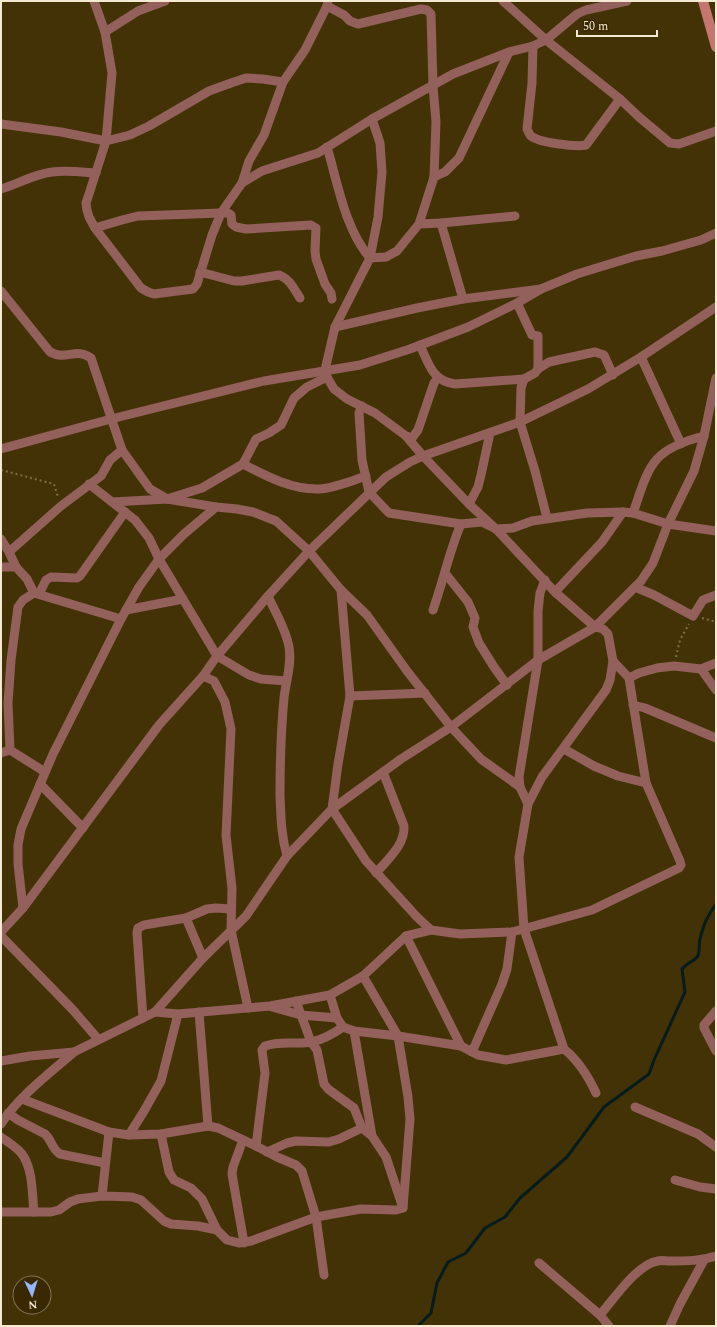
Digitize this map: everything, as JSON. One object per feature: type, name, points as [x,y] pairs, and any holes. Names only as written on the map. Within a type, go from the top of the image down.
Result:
[{"type":"main road","points":[[703,1],[716,47]]},
{"type":"street","points":[[94,1],[105,32],[112,73],[106,141],[86,204],[89,217],[95,228],[141,288],[154,294],[193,288],[197,284],[221,213],[242,183],[249,161],[264,135],[283,82],[305,50],[327,3],[350,21],[358,24],[421,9],[427,10],[431,14],[433,86],[436,122],[434,177],[420,224],[397,251],[386,257],[370,258]]},
{"type":"street","points":[[105,32],[138,11],[165,1]]},
{"type":"street","points":[[503,1],[546,40],[620,99],[670,143],[679,144],[716,131]]},
{"type":"street","points":[[242,183],[262,171],[318,153],[372,119],[453,74],[509,52],[533,46],[546,40],[577,14],[586,10],[627,1]]},
{"type":"street","points":[[533,46],[532,83],[527,129],[530,135],[538,140],[556,144],[586,145],[620,99]]},
{"type":"street","points":[[434,177],[445,172],[459,158],[509,52]]},
{"type":"street","points":[[1,124],[61,132],[106,141],[130,135],[149,126],[209,91],[246,78],[283,82]]},
{"type":"street","points":[[372,119],[380,143],[382,172],[378,217],[370,258],[335,328],[326,374],[334,389],[347,399],[375,413],[406,436],[469,504],[496,528],[555,592],[595,627],[603,629],[608,634],[613,661],[610,680],[606,690],[542,777],[528,804],[520,857],[524,929],[564,1049],[572,1055],[588,1075],[596,1093]]},
{"type":"street","points":[[327,147],[349,224],[361,248],[370,258]]},
{"type":"street","points":[[1,189],[52,172],[96,173]]},
{"type":"street","points":[[95,228],[138,216],[221,213],[231,214],[232,224],[236,227],[246,228],[311,225],[316,228],[316,258],[325,284],[331,293],[332,299]]},
{"type":"street","points":[[420,224],[515,216]]},
{"type":"street","points":[[441,223],[463,299]]},
{"type":"street","points":[[1,449],[111,419],[264,381],[326,374],[360,365],[468,327],[517,303],[541,289],[577,274],[636,256],[662,251],[701,240],[716,233]]},
{"type":"street","points":[[200,272],[238,281],[279,274],[290,282],[300,298]]},
{"type":"street","points":[[335,328],[417,308],[463,299],[541,289]]},
{"type":"street","points":[[1,291],[50,352],[61,356],[79,353],[86,354],[91,358],[122,450],[150,489],[167,499],[202,488],[243,464],[256,439],[281,425],[294,398],[326,374]]},
{"type":"street","points":[[517,303],[532,335],[538,336],[538,369]]},
{"type":"street","points":[[1,932],[23,908],[159,725],[203,676],[217,656],[309,551],[386,477],[423,456],[520,422],[588,389],[613,375],[716,307]]},
{"type":"street","points":[[420,345],[431,370],[438,378],[446,383],[455,384],[524,379],[535,374],[538,369],[549,362],[595,352],[604,355],[613,375]]},
{"type":"street","points":[[641,357],[681,444]]},
{"type":"street","points":[[406,436],[412,438],[418,430],[434,382],[438,378]]},
{"type":"street","points":[[1,1124],[8,1113],[22,1099],[74,1052],[155,1012],[203,958],[246,916],[287,856],[332,809],[383,772],[451,727],[538,660],[595,627],[641,580],[653,563],[668,524],[694,471],[704,436],[716,378]]},
{"type":"street","points":[[524,379],[521,388],[520,422],[548,518]]},
{"type":"street","points":[[362,406],[359,413],[362,460],[369,492],[389,513],[461,524],[482,522],[496,528],[513,528],[532,521],[548,518],[587,513],[623,512],[633,513],[668,524],[716,531]]},
{"type":"street","points":[[469,504],[478,487],[490,433]]},
{"type":"street","points":[[633,513],[649,472],[657,459],[681,444],[704,436]]},
{"type":"street","points":[[9,552],[61,506],[101,476],[110,460],[122,450]]},
{"type":"street","points":[[243,464],[277,480],[303,489],[320,489],[335,486],[366,476]]},
{"type":"street","points":[[90,484],[135,520],[149,538],[159,559],[217,656],[249,675],[261,679],[286,682]]},
{"type":"street","points":[[112,502],[167,499],[253,512],[276,520],[309,551],[342,590],[367,615],[451,727],[481,759],[520,787]]},
{"type":"street","points":[[23,908],[18,864],[18,846],[21,828],[45,772],[121,619],[139,587],[159,559],[184,534],[216,507]]},
{"type":"street","points":[[10,750],[6,667],[18,607],[23,600],[36,593],[46,580],[51,577],[77,578],[80,576],[125,512]]},
{"type":"street","points":[[555,592],[602,542],[623,512]]},
{"type":"street","points":[[433,610],[453,544],[461,524]]},
{"type":"street","points":[[1,539],[16,568],[36,593],[121,619]]},
{"type":"street","points":[[1,567],[16,568]]},
{"type":"street","points":[[445,573],[468,602],[475,618],[473,627],[480,643],[494,667],[507,685]]},
{"type":"street","points":[[528,804],[520,787],[519,778],[538,660],[538,611],[540,593],[545,580]]},
{"type":"street","points":[[634,587],[654,595],[693,616],[704,600],[716,595]]},
{"type":"street","points":[[342,590],[350,696],[332,809],[366,861],[417,917],[431,930]]},
{"type":"street","points":[[268,596],[284,629],[289,646],[290,663],[286,682],[282,718],[280,776],[281,826],[287,856]]},
{"type":"street","points":[[126,610],[183,599]]},
{"type":"street","points":[[155,1012],[178,1014],[270,1006],[330,995],[363,976],[406,936],[431,930],[460,934],[512,932],[592,910],[679,868],[681,865],[680,861],[646,783],[629,678],[613,661]]},
{"type":"street","points":[[629,678],[639,673],[657,668],[674,666],[701,669],[716,663]]},
{"type":"street","points":[[701,669],[716,690]]},
{"type":"street","points":[[203,676],[214,681],[218,688],[225,702],[231,729],[226,835],[232,888],[231,930],[248,1008]]},
{"type":"street","points":[[350,696],[425,694]]},
{"type":"street","points":[[633,705],[644,708],[716,738]]},
{"type":"street","points":[[564,749],[594,766],[618,776],[646,783]]},
{"type":"street","points":[[10,750],[45,772]]},
{"type":"street","points":[[1,753],[10,750]]},
{"type":"street","points":[[376,873],[401,844],[405,834],[404,826],[383,772]]},
{"type":"street","points":[[40,784],[83,828]]},
{"type":"street","points":[[143,1018],[137,933],[138,928],[144,925],[186,918],[207,909],[231,909]]},
{"type":"street","points":[[186,918],[203,958]]},
{"type":"street","points":[[472,1052],[504,979],[507,969],[512,932]]},
{"type":"street","points":[[1,936],[73,1010],[98,1039]]},
{"type":"street","points":[[406,936],[461,1046]]},
{"type":"street","points":[[363,976],[398,1036],[410,1119],[403,1208]]},
{"type":"street","points":[[330,995],[337,1018],[343,1027],[354,1031],[461,1046],[478,1056],[506,1060],[564,1049]]},
{"type":"street","points":[[296,1001],[311,1042],[317,1050],[324,1084],[328,1089],[354,1108],[362,1128],[372,1136],[386,1157],[403,1208]]},
{"type":"street","points":[[270,1006],[301,1015],[337,1018]]},
{"type":"street","points":[[716,1011],[704,1025],[704,1030],[716,1051]]},
{"type":"street","points":[[199,1012],[208,1126]]},
{"type":"street","points":[[129,1135],[161,1081],[178,1014]]},
{"type":"street","points":[[256,1146],[265,1073],[262,1050],[265,1046],[285,1042],[311,1042],[329,1036],[343,1027]]},
{"type":"street","points":[[354,1031],[372,1136]]},
{"type":"street","points":[[1,1061],[30,1056],[74,1052]]},
{"type":"street","points":[[22,1099],[109,1132],[129,1135],[161,1134],[208,1126],[218,1128],[277,1158],[296,1165],[302,1171],[316,1217],[324,1274]]},
{"type":"street","points":[[635,1107],[698,1134],[716,1147]]},
{"type":"street","points":[[8,1113],[49,1137],[54,1150],[60,1154],[105,1163]]},
{"type":"street","points":[[267,1152],[287,1143],[296,1141],[329,1142],[362,1128]]},
{"type":"street","points":[[102,1196],[109,1132]]},
{"type":"street","points":[[161,1134],[169,1172],[174,1180],[191,1188],[202,1198],[217,1230],[227,1240],[244,1243],[316,1217],[361,1209],[396,1210],[403,1208]]},
{"type":"street","points":[[1,1137],[17,1149],[24,1157],[29,1170],[34,1212]]},
{"type":"street","points":[[243,1140],[233,1167],[232,1174],[244,1243]]},
{"type":"street","points":[[676,1180],[700,1187],[716,1189]]},
{"type":"street","points":[[1,1212],[51,1212],[59,1210],[70,1202],[78,1199],[102,1196],[132,1197],[141,1200],[164,1221],[171,1224],[198,1226],[217,1230]]},
{"type":"street","points":[[600,1315],[630,1279],[646,1265],[658,1260],[704,1260],[716,1256]]},
{"type":"street","points":[[670,1326],[704,1260]]},
{"type":"street","points":[[539,1262],[600,1315],[609,1326]]},
{"type":"path","points":[[1,470],[54,484],[61,506]]},
{"type":"path","points":[[674,666],[680,640],[693,616],[716,622]]},
{"type":"waterway","points":[[418,1326],[431,1313],[437,1283],[448,1262],[466,1253],[485,1228],[505,1217],[520,1198],[567,1157],[604,1107],[649,1074],[685,992],[682,969],[698,955],[699,941],[703,929],[716,904]]}]
